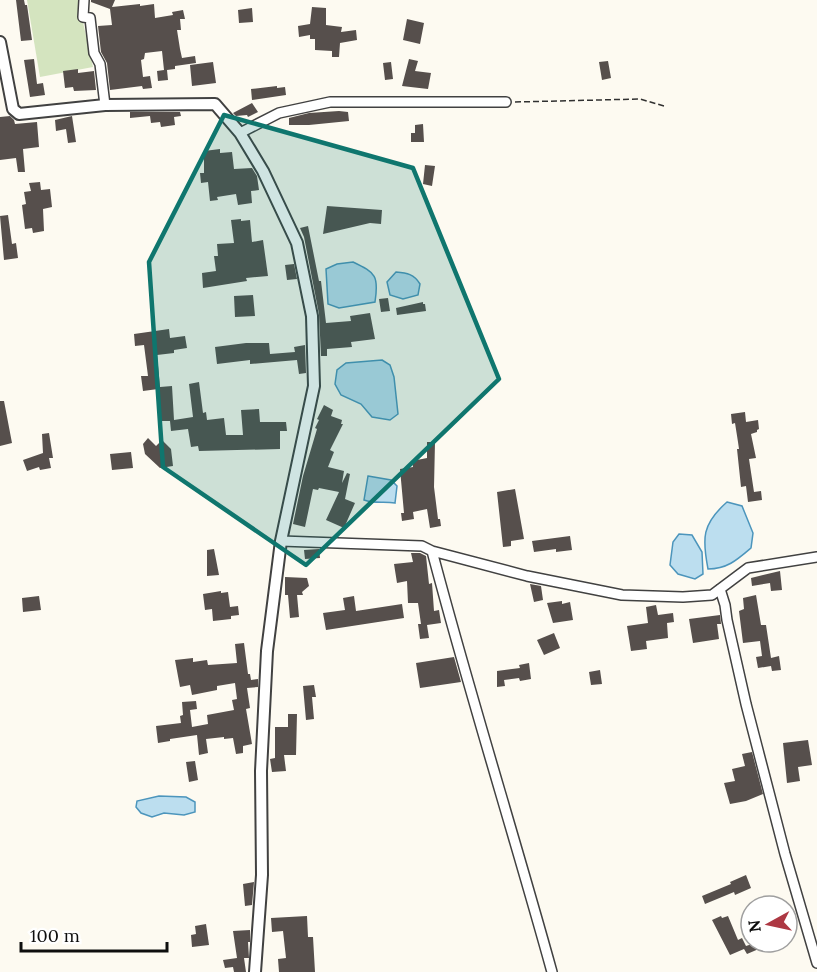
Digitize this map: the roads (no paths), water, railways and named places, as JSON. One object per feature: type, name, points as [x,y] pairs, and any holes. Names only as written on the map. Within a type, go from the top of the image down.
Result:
[{"type":"street","points":[[84,0],[84,17],[90,18],[94,53],[100,64],[105,105]]},
{"type":"street","points":[[0,42],[15,112],[19,114],[105,105],[215,104],[240,133],[263,171],[297,243],[312,316],[314,387],[281,541],[267,651],[261,771],[262,875],[255,972]]},
{"type":"street","points":[[240,133],[279,113],[330,102],[506,102]]},
{"type":"street","points":[[281,541],[422,546],[432,551],[527,576],[622,596],[712,595],[748,568],[817,556]]},
{"type":"street","points":[[432,551],[462,666],[498,781],[552,972]]},
{"type":"street","points":[[720,589],[746,704],[785,854],[817,963]]},
{"type":"water","points":[[353,262],[367,269],[374,276],[376,281],[375,302],[339,308],[328,304],[326,269],[337,264]]},
{"type":"water","points":[[396,272],[415,278],[420,284],[418,295],[403,299],[390,295],[387,282]]},
{"type":"water","points":[[382,360],[390,365],[394,377],[398,414],[390,420],[372,417],[361,404],[341,395],[335,384],[337,370],[346,363]]},
{"type":"water","points":[[368,476],[391,480],[397,486],[395,503],[364,500]]},
{"type":"water","points":[[727,502],[742,506],[753,533],[751,548],[726,566],[708,569],[705,549],[706,532],[713,517]]},
{"type":"water","points":[[679,534],[692,535],[702,552],[703,574],[695,579],[678,574],[670,565],[673,542]]},
{"type":"water","points":[[159,796],[186,797],[195,802],[195,812],[184,815],[164,813],[152,817],[141,813],[136,807],[137,801]]}]
